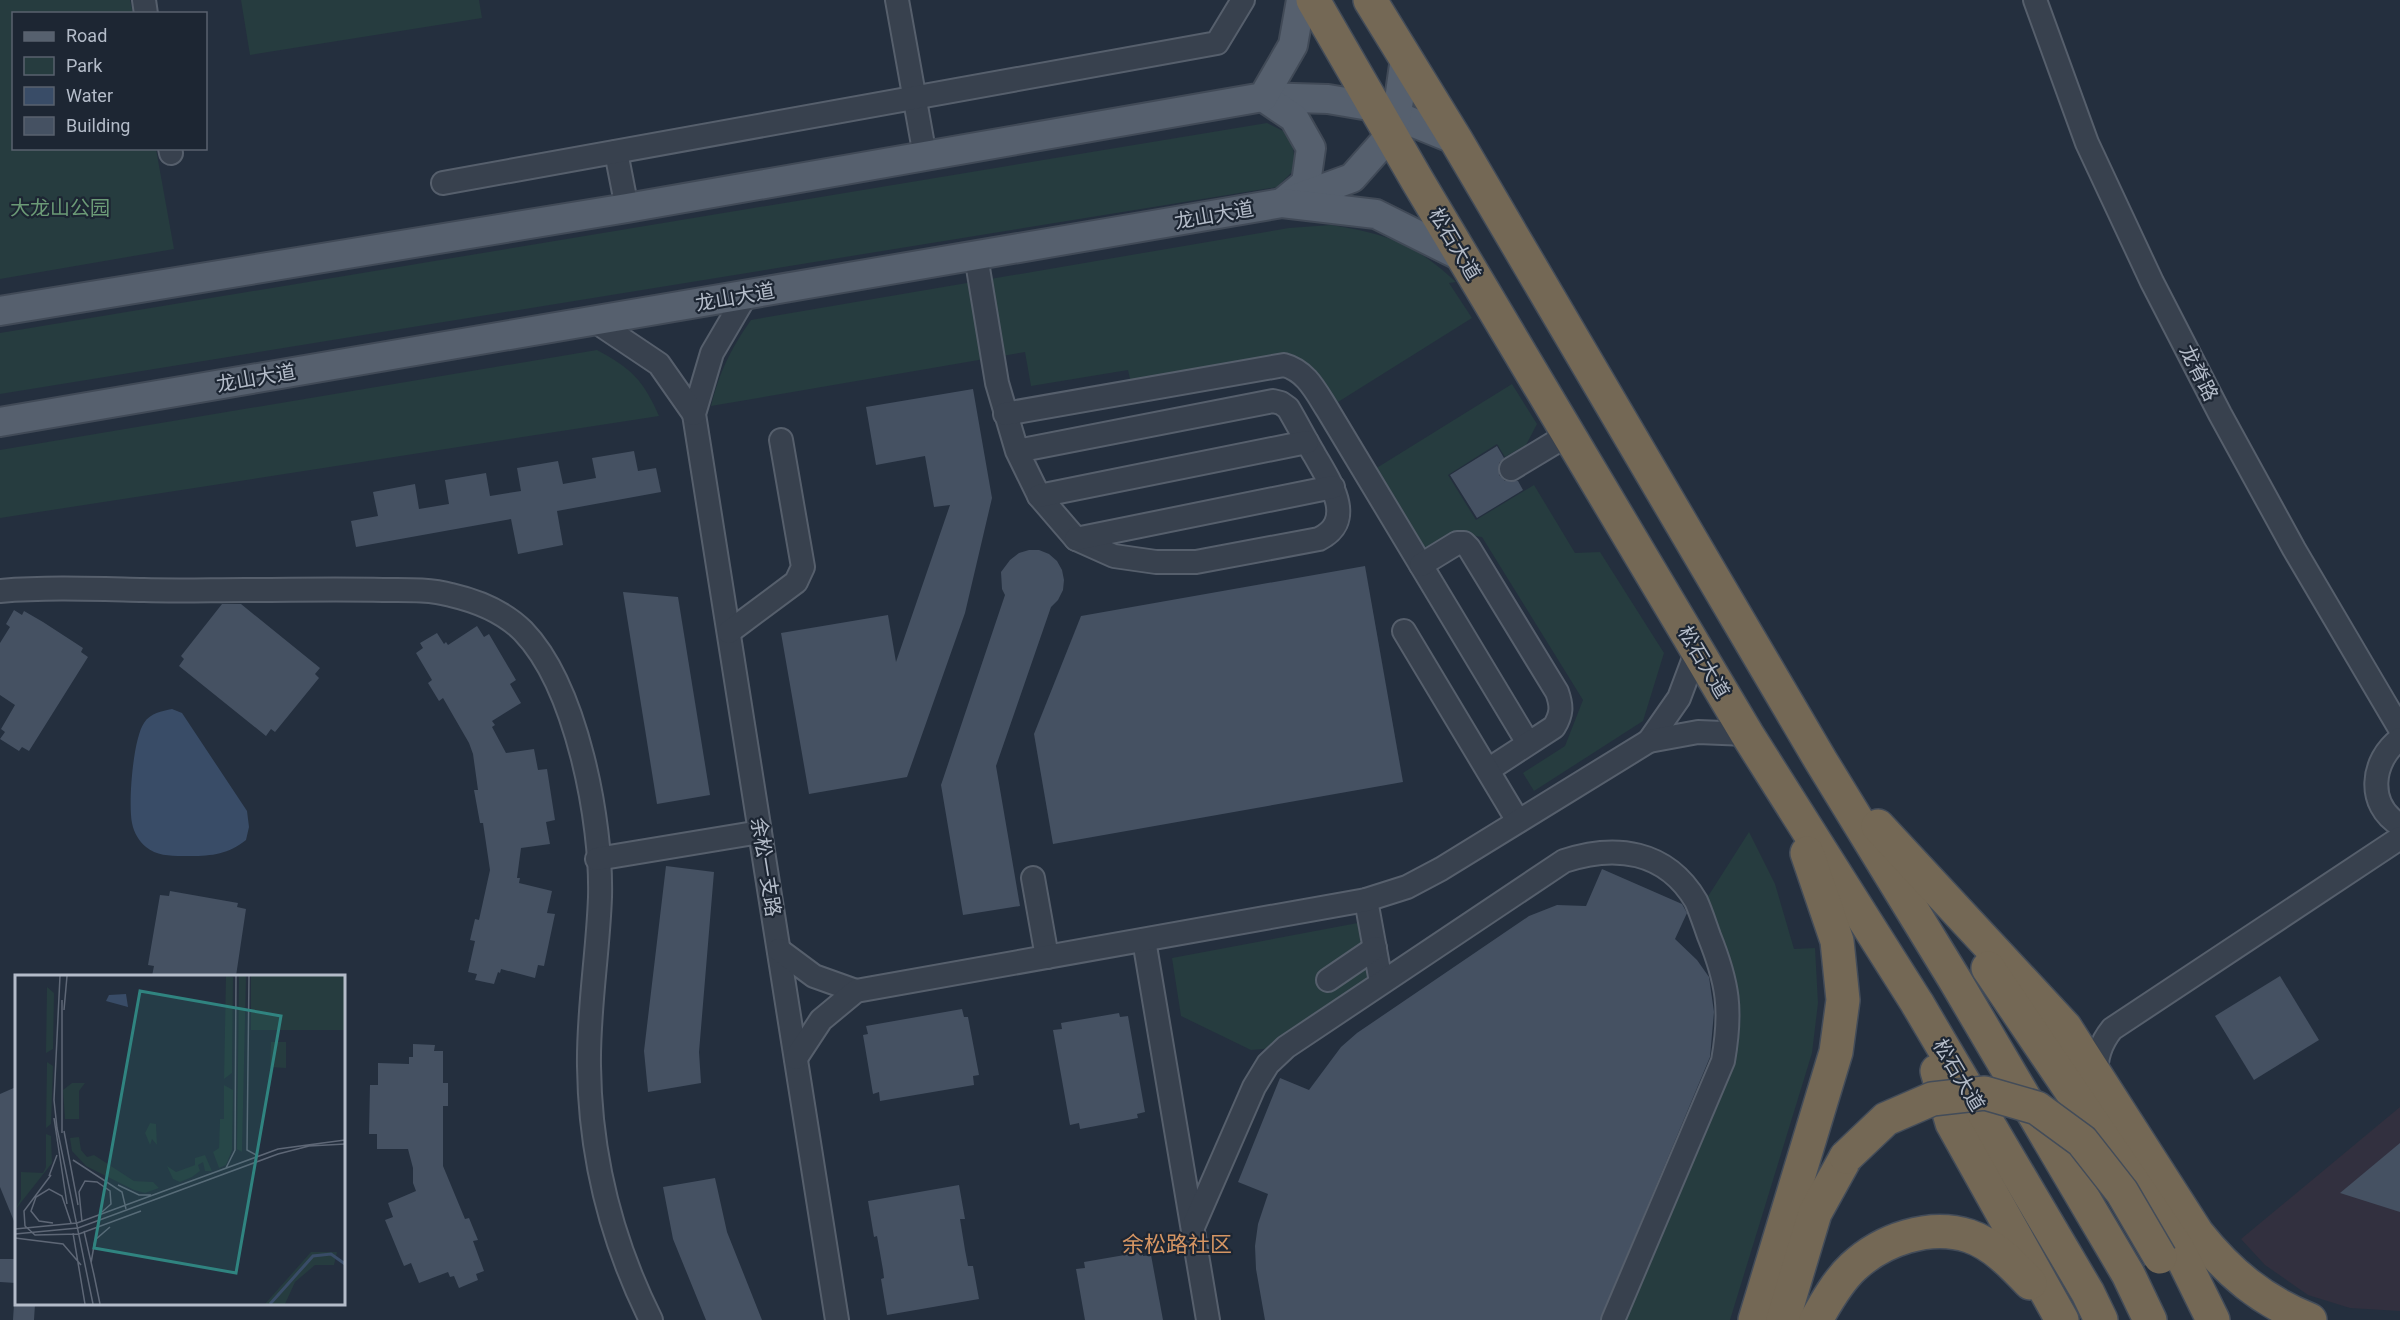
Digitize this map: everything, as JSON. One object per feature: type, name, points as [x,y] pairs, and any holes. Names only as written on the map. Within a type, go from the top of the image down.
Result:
[{"type":"highway","name":"松石大道","points":[[1313,0],[1388,118],[1462,256],[1747,734],[1917,1003],[2088,1293],[2101,1320]]},
{"type":"highway","points":[[1370,0],[1456,140],[1821,761],[1955,980],[2128,1274],[2150,1320]]},
{"type":"highway","points":[[1821,761],[1897,848],[2065,1027],[2196,1233],[2221,1264],[2283,1309],[2310,1320]]},
{"type":"highway","points":[[1755,1320],[1836,1052],[1843,1000],[1837,941],[1818,879],[1780,784]]},
{"type":"highway","points":[[1897,848],[1984,962],[2178,1249],[2213,1320]]},
{"type":"highway","points":[[1917,1003],[1952,1123],[2060,1315]]},
{"type":"highway","points":[[1783,1320],[1815,1213],[1846,1157],[1886,1119],[1932,1099],[1985,1093],[2037,1108],[2082,1141],[2122,1192],[2160,1257],[2190,1320]]},
{"type":"highway","points":[[1816,1320],[1834,1290],[1852,1268],[1875,1250],[1905,1237],[1939,1231],[1970,1236],[2004,1257],[2060,1315]]},
{"type":"main road","points":[[1263,97],[1293,45],[1301,0]]},
{"type":"main road","points":[[1282,203],[1352,178],[1388,118],[1405,58]]},
{"type":"main road","points":[[1263,97],[1294,118],[1311,148],[1306,183],[1282,203]]},
{"type":"main road","points":[[0,310],[627,208],[1263,97],[1328,99],[1456,140]]},
{"type":"main road","name":"龙山大道","points":[[0,422],[1282,203],[1376,214],[1462,256]]},
{"type":"street","points":[[897,0],[925,156]]},
{"type":"street","points":[[443,183],[1217,43],[1243,0]]},
{"type":"street","name":"龙脊路","points":[[2035,0],[2087,143],[2152,282],[2220,414],[2289,539],[2400,729]]},
{"type":"street","points":[[616,152],[627,208]]},
{"type":"street","points":[[976,256],[1005,414],[1017,451],[1039,496],[1076,539],[1114,556],[1156,562],[1196,562],[1319,539],[1328,535],[1338,518],[1338,504],[1333,488],[1288,408],[1273,401],[1017,451]]},
{"type":"street","points":[[694,414],[712,352],[746,295]]},
{"type":"street","points":[[595,321],[659,364],[694,414]]},
{"type":"street","points":[[1005,414],[1284,365],[1296,368],[1307,378],[1327,409],[1528,743]]},
{"type":"street","name":"余松一支路","points":[[694,414],[837,1320]]},
{"type":"street","points":[[1511,469],[1569,434]]},
{"type":"street","points":[[729,632],[796,582],[803,567],[781,440]]},
{"type":"street","points":[[1039,496],[1307,442]]},
{"type":"street","points":[[1076,539],[1333,488]]},
{"type":"street","points":[[1421,565],[1457,543],[1464,543],[1557,692],[1562,706],[1560,717],[1554,727],[1488,770]]},
{"type":"street","points":[[0,591],[33,588],[162,591],[406,590],[450,594],[488,607],[522,630],[548,663],[562,694],[571,715],[586,772],[600,895],[589,1065],[595,1153],[617,1241],[634,1286],[651,1320]]},
{"type":"street","points":[[1404,632],[1518,821]]},
{"type":"street","points":[[1649,741],[1679,698],[1697,650]]},
{"type":"street","points":[[796,1058],[821,1020],[856,991],[1366,900],[1415,882],[1649,741],[1698,732],[1747,734]]},
{"type":"street","points":[[2400,739],[2390,746],[2380,761],[2376,777],[2378,795],[2385,811],[2400,825]]},
{"type":"street","points":[[597,859],[760,832]]},
{"type":"street","points":[[2065,1027],[2087,1033],[2112,1029],[2400,838]]},
{"type":"street","points":[[1193,1227],[1254,1087],[1268,1064],[1286,1047],[1564,861],[1587,853],[1614,851],[1648,857],[1675,875],[1696,901],[1718,958],[1728,996],[1729,1029],[1723,1061],[1613,1320]]},
{"type":"street","points":[[1032,878],[1047,957]]},
{"type":"street","points":[[1366,900],[1381,982]]},
{"type":"street","points":[[1144,940],[1208,1320]]},
{"type":"street","points":[[1328,980],[1375,948]]},
{"type":"street","points":[[779,950],[814,976],[856,991]]},
{"type":"street","points":[[2096,1077],[2096,1061],[2100,1049],[2112,1029]]},
{"type":"shaded area","points":[[2400,1107],[2400,1311],[2350,1308],[2308,1295],[2265,1265],[2241,1239]]},
{"type":"green space","name":"大龙山公园","points":[[0,0],[130,0],[133,12],[12,12],[12,150],[156,150],[174,249],[0,279]]},
{"type":"green space","points":[[241,0],[479,0],[482,18],[250,55]]},
{"type":"green space","points":[[1267,123],[1291,135],[1296,168],[1277,187],[0,394],[0,333]]},
{"type":"green space","points":[[1331,225],[1368,232],[1399,242],[1427,258],[1456,282],[1449,283],[1472,318],[1338,402],[1313,368],[1299,358],[1290,355],[1131,383],[1128,370],[1031,386],[1025,352],[711,406],[726,361],[751,320],[1289,228]]},
{"type":"green space","points":[[597,350],[619,363],[642,384],[659,416],[0,518],[0,450]]},
{"type":"green space","points":[[1512,384],[1537,424],[1526,445],[1505,457],[1497,444],[1448,475],[1476,520],[1534,485],[1575,553],[1600,552],[1664,653],[1643,721],[1534,791],[1523,773],[1565,746],[1583,700],[1482,537],[1459,534],[1426,554],[1375,469]]},
{"type":"green space","points":[[1749,832],[1775,884],[1794,949],[1815,948],[1818,1003],[1812,1053],[1730,1320],[1624,1320],[1730,1066],[1737,1042],[1740,1016],[1736,982],[1707,898]]},
{"type":"green space","points":[[1363,922],[1367,939],[1318,973],[1329,990],[1371,960],[1374,977],[1276,1048],[1251,1050],[1181,1016],[1172,958]]},
{"type":"water","points":[[172,709],[182,713],[247,811],[249,827],[246,840],[226,851],[198,856],[161,854],[146,847],[134,830],[131,814],[131,787],[134,756],[140,731],[150,717]]},
{"type":"building","points":[[973,389],[992,498],[965,613],[907,777],[809,794],[781,633],[888,615],[896,662],[950,505],[934,507],[925,456],[876,465],[866,407]]},
{"type":"building","points":[[1497,446],[1504,458],[1499,463],[1499,475],[1505,481],[1518,481],[1523,490],[1477,518],[1450,475]]},
{"type":"building","points":[[634,451],[638,471],[656,468],[661,492],[557,511],[563,545],[518,554],[511,519],[356,547],[351,521],[378,516],[373,492],[415,484],[419,509],[449,504],[445,480],[486,473],[490,496],[521,491],[517,468],[558,461],[563,484],[596,478],[592,458]]},
{"type":"building","points":[[1039,550],[1049,554],[1057,561],[1064,580],[1063,590],[1051,607],[996,766],[1020,906],[963,915],[941,785],[1005,595],[1002,589],[1001,572],[1010,560],[1019,553]]},
{"type":"building","points":[[1365,566],[1403,782],[1053,844],[1034,734],[1081,616]]},
{"type":"building","points":[[623,592],[678,597],[710,795],[657,804]]},
{"type":"building","points":[[222,604],[241,604],[320,668],[315,674],[319,678],[275,732],[271,729],[266,736],[179,666],[184,659],[181,656]]},
{"type":"building","points":[[14,610],[22,615],[24,611],[43,622],[83,648],[81,652],[88,657],[29,751],[22,747],[19,751],[0,739],[5,732],[1,729],[15,705],[0,695],[0,643],[10,627],[6,624]]},
{"type":"building","points":[[477,626],[484,637],[489,634],[516,680],[510,684],[521,703],[492,721],[495,725],[492,727],[506,753],[534,749],[538,770],[547,769],[555,820],[546,822],[550,844],[521,848],[517,878],[520,878],[519,883],[552,891],[547,913],[555,914],[544,966],[538,965],[535,978],[501,969],[494,984],[475,980],[477,974],[468,972],[475,941],[470,940],[475,919],[479,920],[490,870],[483,823],[480,823],[474,790],[478,790],[473,754],[443,698],[439,701],[428,683],[432,680],[416,653],[423,648],[420,643],[437,633],[444,644],[446,642],[448,645]]},
{"type":"building","points":[[666,866],[714,872],[699,1052],[701,1083],[648,1092],[644,1051]]},
{"type":"building","points":[[1602,869],[1682,904],[1687,913],[1675,939],[1697,960],[1709,977],[1714,1012],[1710,1057],[1600,1320],[1265,1320],[1256,1269],[1255,1246],[1258,1224],[1268,1194],[1238,1182],[1280,1078],[1309,1090],[1341,1047],[1357,1033],[1529,916],[1557,905],[1586,906]]},
{"type":"building","points":[[170,891],[238,903],[237,907],[246,909],[236,975],[152,975],[154,966],[148,965],[160,895],[169,896]]},
{"type":"building","points":[[2280,976],[2319,1040],[2254,1080],[2215,1016]]},
{"type":"building","points":[[962,1009],[964,1017],[968,1017],[979,1075],[973,1076],[974,1085],[880,1101],[879,1092],[873,1094],[863,1035],[868,1034],[866,1026]]},
{"type":"building","points":[[1119,1013],[1120,1017],[1128,1016],[1145,1112],[1137,1114],[1138,1118],[1080,1129],[1079,1123],[1070,1125],[1053,1030],[1062,1029],[1061,1023]]},
{"type":"building","points":[[413,1044],[435,1045],[434,1051],[443,1051],[443,1083],[448,1083],[448,1106],[443,1106],[443,1166],[465,1219],[469,1218],[478,1240],[473,1241],[484,1271],[476,1274],[478,1280],[459,1288],[454,1276],[450,1277],[448,1272],[419,1283],[411,1263],[404,1266],[385,1220],[393,1217],[388,1203],[416,1191],[408,1149],[377,1149],[377,1134],[369,1134],[370,1085],[378,1085],[378,1063],[409,1064],[409,1057],[413,1057]]},
{"type":"building","points":[[15,1087],[15,1224],[0,1187],[0,1094]]},
{"type":"building","points":[[2400,1143],[2400,1212],[2340,1193]]},
{"type":"building","points":[[715,1178],[727,1232],[762,1320],[706,1320],[673,1239],[663,1187]]},
{"type":"building","points":[[959,1185],[965,1219],[960,1219],[965,1250],[968,1266],[973,1266],[979,1299],[887,1315],[881,1279],[884,1278],[883,1270],[868,1201]]},
{"type":"building","points":[[1142,1252],[1143,1256],[1151,1255],[1163,1320],[1085,1320],[1076,1269],[1085,1268],[1084,1262]]},
{"type":"building","points":[[0,1259],[15,1259],[15,1283],[0,1282]]},
{"type":"building","points":[[14,1304],[35,1305],[34,1320],[13,1320]]},
{"type":"district","name":"余松路社区","points":[[1177,1244]]}]
